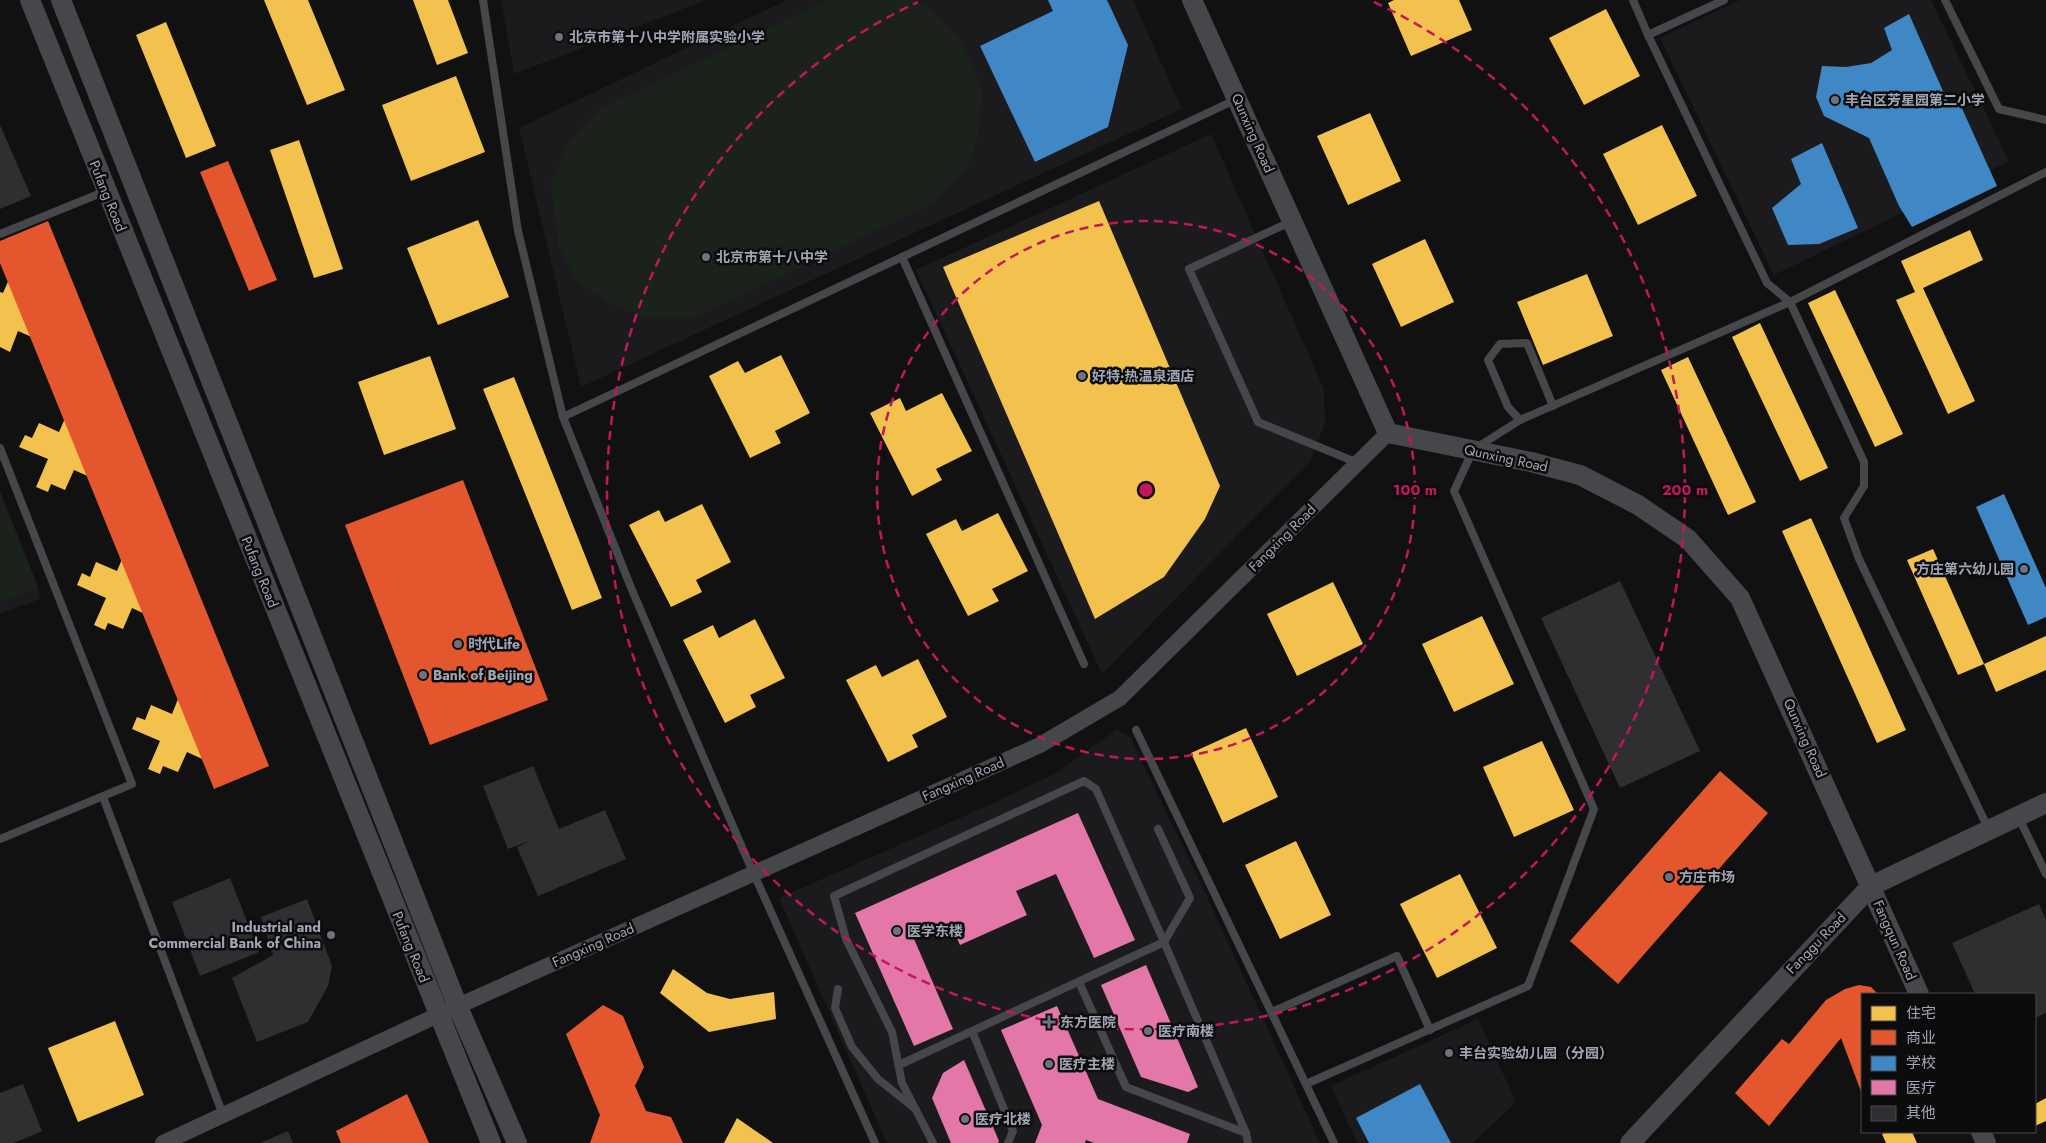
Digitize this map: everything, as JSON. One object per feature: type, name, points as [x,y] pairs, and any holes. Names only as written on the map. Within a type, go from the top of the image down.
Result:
[{"type":"street","name":"Pufang Road","points":[[30,0],[491,1143]]},
{"type":"street","name":"Pufang Road","points":[[61,0],[458,1006],[517,1143]]},
{"type":"street","name":"Qunxing Road","points":[[1192,0],[1388,433],[1531,462],[1580,475],[1638,505],[1688,539],[1740,598],[1871,886]]},
{"type":"street","name":"Fangxing Road","points":[[438,1015],[753,872],[1040,745],[1120,698],[1388,433]]},
{"type":"street","name":"Fanggu Road","points":[[1630,1143],[1871,886],[2046,803]]},
{"type":"street","name":"Fangqun Road","points":[[1871,886],[1919,993]]},
{"type":"street","points":[[163,1143],[438,1015]]},
{"type":"lane","points":[[483,0],[518,231],[563,417],[632,590],[753,872],[875,1143]]},
{"type":"lane","points":[[1633,0],[1767,283],[1790,302],[1864,462],[1864,486],[1844,518],[1859,559],[1989,830]]},
{"type":"lane","points":[[1648,35],[1724,0]]},
{"type":"lane","points":[[1945,0],[1999,110],[2046,120]]},
{"type":"lane","points":[[563,417],[1237,99]]},
{"type":"lane","points":[[1306,1084],[1528,986],[1594,809],[1454,491],[1473,450],[1520,420],[1790,302],[2046,172]]},
{"type":"lane","points":[[0,234],[106,190]]},
{"type":"lane","points":[[1292,221],[1188,269],[1258,422],[1358,463]]},
{"type":"lane","points":[[902,257],[1084,664]]},
{"type":"lane","points":[[1520,420],[1508,407],[1488,360],[1500,344],[1527,343],[1553,406]]},
{"type":"lane","points":[[0,448],[132,784],[0,839]]},
{"type":"lane","points":[[1136,730],[1334,1143]]},
{"type":"lane","points":[[932,1143],[902,1083],[892,1032],[846,939],[834,896],[1084,781],[1096,789],[1164,942],[1246,1133],[1248,1143]]},
{"type":"lane","points":[[103,797],[223,1115]]},
{"type":"lane","points":[[2018,816],[2046,874]]},
{"type":"lane","points":[[899,1065],[1164,942],[1190,898],[1158,829]]},
{"type":"lane","points":[[1272,1012],[1397,956],[1430,1030]]},
{"type":"lane","points":[[1079,982],[1126,1087],[1246,1133]]},
{"type":"lane","points":[[838,989],[836,1008],[852,1048],[878,1079],[914,1108]]},
{"type":"lane","points":[[972,1032],[1013,1131],[1008,1143]]},
{"type":"shaded area","name":"北京市第十八中学附属实验小学","points":[[501,0],[706,0],[514,74]]},
{"type":"shaded area","name":"北京市第十八中学","points":[[787,0],[1133,0],[1182,109],[581,387],[519,128]]},
{"type":"shaded area","name":"北京市第十八中学","points":[[828,0],[912,0],[927,6],[963,42],[982,90],[979,132],[968,168],[934,203],[694,318],[651,319],[613,306],[577,281],[558,244],[551,182],[568,143],[601,108]]},
{"type":"shaded area","name":"丰台区芳星园第二小学","points":[[1740,0],[1931,0],[2009,161],[1774,275],[1660,38]]},
{"type":"shaded area","points":[[1211,134],[1324,389],[1325,423],[1311,460],[1102,674],[916,270]]},
{"type":"shaded area","points":[[0,492],[38,587],[40,599],[0,614]]},
{"type":"shaded area","points":[[0,492],[38,587],[0,602]]},
{"type":"shaded area","name":"东方医院","points":[[1117,729],[1130,737],[1209,901],[1320,1143],[887,1143],[779,898],[996,802],[1058,772]]},
{"type":"shaded area","name":"丰台实验幼儿园（分园）","points":[[1478,1019],[1516,1102],[1473,1143],[1357,1143],[1331,1086]]},
{"type":"building: 住宅","points":[[264,0],[308,0],[345,90],[307,105]]},
{"type":"building: 住宅","points":[[413,0],[448,0],[468,53],[437,65]]},
{"type":"building: 住宅","points":[[1394,0],[1459,0],[1472,30],[1411,56],[1388,3]]},
{"type":"building: 住宅","points":[[1606,9],[1640,76],[1584,105],[1549,38]]},
{"type":"building: 住宅","points":[[166,22],[216,146],[186,158],[136,35]]},
{"type":"building: 住宅","points":[[456,76],[485,152],[411,181],[382,105]]},
{"type":"building: 住宅","points":[[1370,113],[1401,181],[1348,205],[1317,136]]},
{"type":"building: 住宅","points":[[1662,125],[1697,196],[1638,225],[1603,154]]},
{"type":"building: 住宅","points":[[299,140],[343,269],[314,278],[270,150]]},
{"type":"building: 住宅","name":"好特·热温泉酒店","points":[[1099,201],[1220,486],[1205,519],[1164,577],[1095,619],[943,267]]},
{"type":"building: 住宅","points":[[478,220],[509,297],[438,325],[407,248]]},
{"type":"building: 住宅","points":[[1970,230],[1983,260],[1923,288],[1975,401],[1948,414],[1896,300],[1915,292],[1901,261]]},
{"type":"building: 住宅","points":[[1425,239],[1454,302],[1401,327],[1372,264]]},
{"type":"building: 住宅","points":[[14,268],[41,279],[30,304],[55,314],[43,342],[18,331],[10,352],[0,347],[0,292],[3,293]]},
{"type":"building: 住宅","points":[[1587,274],[1613,336],[1543,365],[1517,302]]},
{"type":"building: 住宅","points":[[1835,290],[1903,434],[1875,447],[1808,303]]},
{"type":"building: 住宅","points":[[1760,323],[1828,468],[1800,481],[1732,337]]},
{"type":"building: 住宅","points":[[781,355],[810,413],[775,431],[781,443],[750,458],[709,376],[738,361],[745,373]]},
{"type":"building: 住宅","points":[[430,356],[456,429],[384,455],[358,382]]},
{"type":"building: 住宅","points":[[1688,357],[1756,502],[1728,515],[1661,370]]},
{"type":"building: 住宅","points":[[514,377],[602,598],[572,610],[483,389]]},
{"type":"building: 住宅","points":[[942,393],[972,451],[936,469],[942,480],[912,496],[870,413],[900,398],[906,411]]},
{"type":"building: 住宅","points":[[70,407],[96,418],[86,443],[110,453],[99,481],[74,470],[65,490],[51,484],[48,492],[36,487],[48,459],[19,447],[25,435],[32,438],[39,423],[59,432]]},
{"type":"building: 住宅","points":[[702,504],[731,562],[696,580],[702,592],[671,607],[629,525],[659,510],[665,522]]},
{"type":"building: 住宅","points":[[998,513],[1028,571],[992,589],[999,601],[968,616],[926,534],[956,519],[962,531]]},
{"type":"building: 住宅","points":[[1811,518],[1906,730],[1877,743],[1782,531]]},
{"type":"building: 住宅","points":[[128,545],[154,557],[144,581],[168,592],[156,619],[132,608],[123,629],[108,623],[105,630],[94,625],[106,598],[77,585],[82,573],[90,577],[96,562],[117,571]]},
{"type":"building: 住宅","points":[[1933,549],[1984,664],[1958,675],[1907,560]]},
{"type":"building: 住宅","points":[[1333,582],[1363,644],[1297,676],[1267,614]]},
{"type":"building: 住宅","points":[[1482,616],[1514,684],[1454,712],[1422,644]]},
{"type":"building: 住宅","points":[[755,619],[785,678],[750,695],[756,707],[725,723],[683,640],[713,625],[719,638]]},
{"type":"building: 住宅","points":[[2046,636],[2046,670],[1996,692],[1984,664]]},
{"type":"building: 住宅","points":[[918,659],[947,717],[912,735],[918,747],[888,762],[846,680],[876,665],[882,677]]},
{"type":"building: 住宅","points":[[182,689],[209,700],[198,725],[223,735],[211,763],[187,752],[178,772],[163,766],[160,774],[148,769],[160,741],[132,729],[137,717],[145,720],[151,705],[172,714]]},
{"type":"building: 住宅","points":[[1246,728],[1278,797],[1223,823],[1191,753]]},
{"type":"building: 住宅","points":[[1542,741],[1574,810],[1514,837],[1483,767]]},
{"type":"building: 住宅","points":[[1296,841],[1331,915],[1280,939],[1245,865]]},
{"type":"building: 住宅","points":[[1460,874],[1497,948],[1437,978],[1400,904]]},
{"type":"building: 住宅","points":[[673,969],[707,993],[730,999],[774,992],[776,1019],[709,1032],[660,993]]},
{"type":"building: 住宅","points":[[115,1021],[144,1095],[78,1122],[48,1048]]},
{"type":"building: 住宅","points":[[2046,1098],[2046,1121],[2036,1126],[2036,1103]]},
{"type":"building: 住宅","points":[[737,1118],[773,1143],[724,1143]]},
{"type":"building: 住宅","points":[[1912,1133],[1917,1143],[1886,1143],[1882,1134]]},
{"type":"building: 商业","points":[[228,161],[277,280],[249,291],[200,172]]},
{"type":"building: 商业","points":[[48,221],[269,766],[214,789],[0,263],[0,241]]},
{"type":"building: 商业","name":"时代Life","points":[[463,480],[548,700],[430,745],[345,525]]},
{"type":"building: 商业","name":"方庄市场","points":[[1720,771],[1768,813],[1618,984],[1570,941]]},
{"type":"building: 商业","points":[[1859,985],[1871,987],[1877,993],[1861,993],[1861,1091],[1841,1038],[1769,1126],[1735,1093],[1782,1039],[1789,1044],[1826,1000],[1845,989]]},
{"type":"building: 商业","points":[[603,1005],[623,1016],[644,1067],[635,1086],[646,1111],[671,1117],[683,1143],[590,1143],[600,1115],[566,1034]]},
{"type":"building: 商业","points":[[407,1094],[429,1143],[341,1143],[336,1131]]},
{"type":"building: 学校","points":[[1048,0],[1107,0],[1128,45],[1108,127],[1035,162],[980,46],[1053,11]]},
{"type":"building: 学校","points":[[1909,14],[1950,107],[1960,104],[1997,186],[1912,227],[1899,206],[1869,138],[1824,116],[1816,97],[1822,66],[1846,67],[1871,63],[1892,50],[1884,28]]},
{"type":"building: 学校","points":[[1822,143],[1858,228],[1819,244],[1788,245],[1772,208],[1801,184],[1791,159]]},
{"type":"building: 学校","points":[[2004,494],[2046,588],[2046,617],[2028,625],[1976,507]]},
{"type":"building: 学校","points":[[1420,1084],[1451,1143],[1369,1143],[1356,1118]]},
{"type":"building: 医疗","name":"医学东楼","points":[[1078,813],[1135,940],[1094,958],[1056,874],[1016,891],[1027,915],[960,945],[950,923],[914,939],[953,1029],[914,1046],[855,913]]},
{"type":"building: 医疗","name":"医疗南楼","points":[[1146,965],[1198,1087],[1188,1092],[1141,1077],[1101,985]]},
{"type":"building: 医疗","name":"医疗主楼","points":[[1057,1006],[1098,1099],[1190,1134],[1187,1143],[1094,1143],[1086,1140],[1085,1143],[1035,1143],[1042,1125],[1001,1030]]},
{"type":"building: 医疗","name":"医疗北楼","points":[[964,1060],[999,1141],[998,1143],[951,1143],[932,1098],[943,1073]]},
{"type":"building: 其他","points":[[0,125],[31,196],[0,209]]},
{"type":"building: 其他","points":[[1620,581],[1700,751],[1620,788],[1541,618]]},
{"type":"building: 其他","points":[[533,766],[559,829],[605,810],[626,859],[538,896],[517,847],[532,840],[508,849],[483,786]]},
{"type":"building: 其他","points":[[230,878],[259,952],[200,976],[172,902]]},
{"type":"building: 其他","points":[[307,899],[332,966],[328,986],[308,1022],[257,1042],[232,978],[273,955],[261,917]]},
{"type":"building: 其他","points":[[2039,904],[2046,920],[2046,1013],[2036,1018],[2036,993],[1975,993],[1952,943]]},
{"type":"building: 其他","points":[[23,1084],[42,1131],[14,1143],[0,1143],[0,1093]]},
{"type":"building: 其他","points":[[288,1131],[293,1143],[260,1143]]},
{"type":"place","name":"北京市第十八中学附属实验小学","points":[[559,37]]},
{"type":"place","name":"丰台区芳星园第二小学","points":[[1835,100]]},
{"type":"place","name":"北京市第十八中学","points":[[706,257]]},
{"type":"place","name":"好特·热温泉酒店","points":[[1082,376]]},
{"type":"place","name":"方庄第六幼儿园","points":[[2024,569]]},
{"type":"place","name":"时代Life","points":[[458,644]]},
{"type":"place","name":"Bank of Beijing","points":[[423,675]]},
{"type":"place","name":"方庄市场","points":[[1669,877]]},
{"type":"place","name":"医学东楼","points":[[897,931]]},
{"type":"place","name":"Industrial and Commercial Bank of China","points":[[331,935]]},
{"type":"place","name":"东方医院","points":[[1049,1022]]},
{"type":"place","name":"医疗南楼","points":[[1148,1031]]},
{"type":"place","name":"丰台实验幼儿园（分园）","points":[[1449,1053]]},
{"type":"place","name":"医疗主楼","points":[[1049,1064]]},
{"type":"place","name":"医疗北楼","points":[[965,1119]]}]
